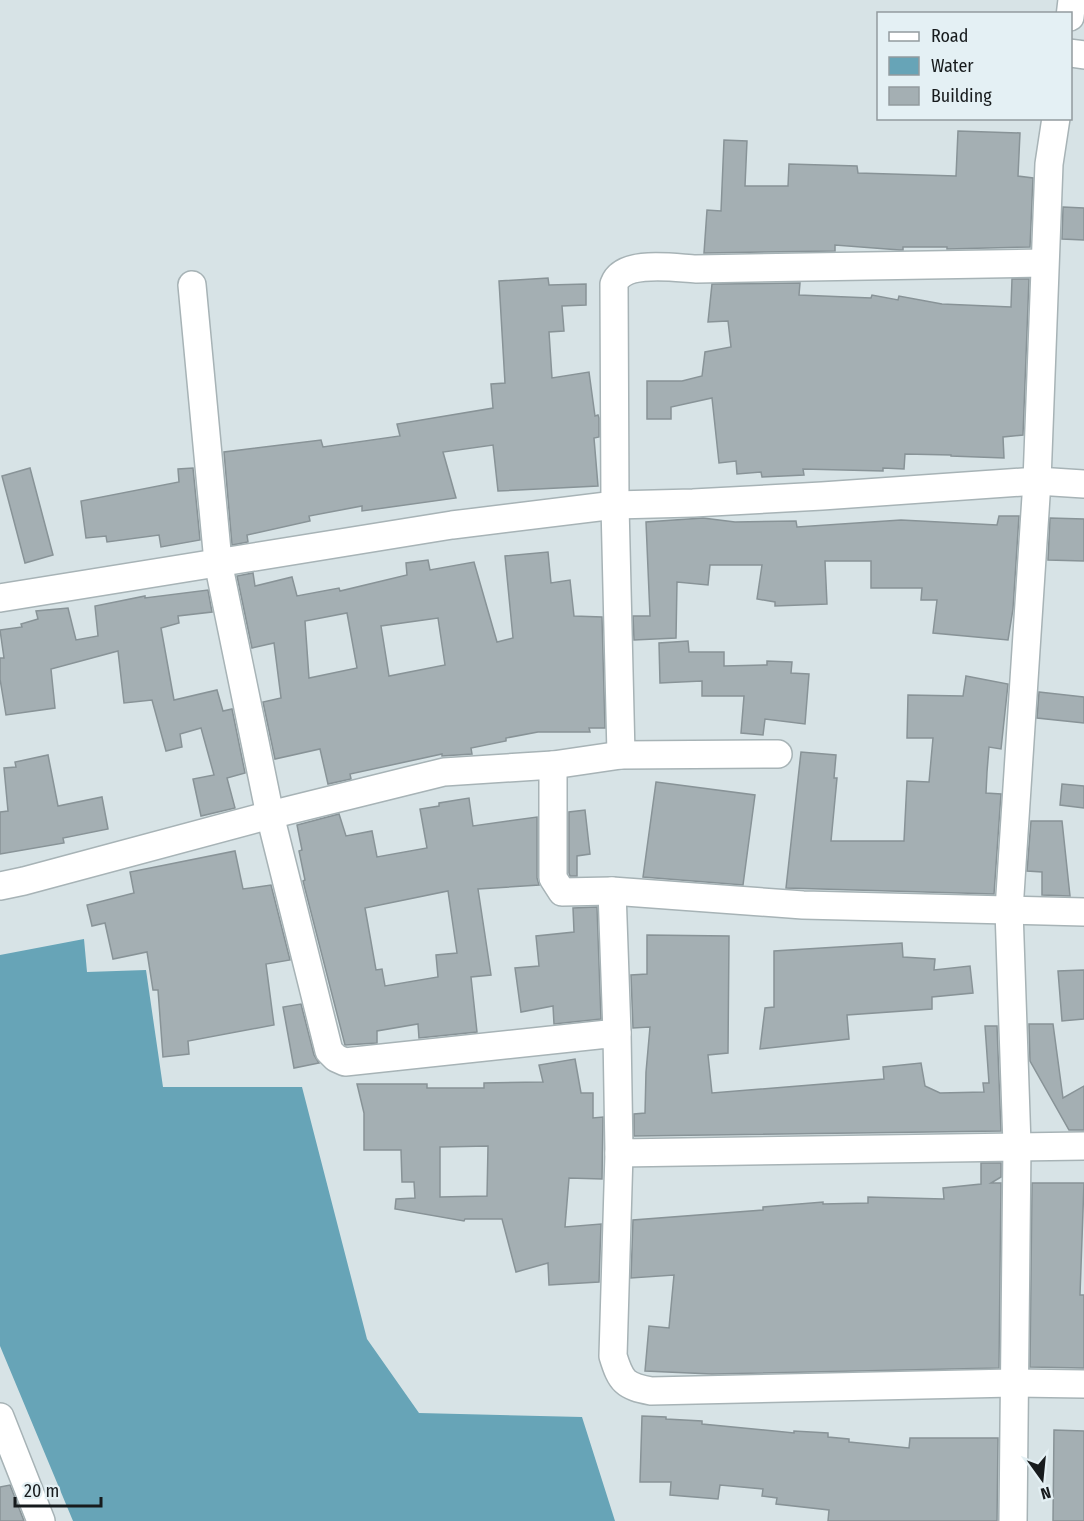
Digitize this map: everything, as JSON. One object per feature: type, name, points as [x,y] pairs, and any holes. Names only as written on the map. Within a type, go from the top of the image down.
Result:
[{"type":"street","points":[[1013,1521],[1017,1145],[1009,910],[1037,481],[1049,164],[1056,120]]},
{"type":"street","points":[[621,755],[615,505],[614,284],[620,274],[648,266],[696,269],[1044,263]]},
{"type":"street","points":[[192,285],[218,562],[270,815],[329,1051],[336,1058],[345,1062],[617,1033]]},
{"type":"street","points":[[0,598],[452,525],[615,505],[775,498],[1037,481],[1084,484]]},
{"type":"street","points":[[0,886],[444,772],[553,765],[621,755],[778,754]]},
{"type":"street","points":[[553,765],[553,878],[562,892],[612,891],[803,905],[1084,912]]},
{"type":"street","points":[[612,891],[619,1153],[613,1356],[618,1374],[632,1387],[651,1391],[1013,1383],[1084,1384]]},
{"type":"street","points":[[619,1153],[1017,1145],[1084,1146]]},
{"type":"street","points":[[0,1417],[41,1521]]},
{"type":"water","points":[[84,939],[87,972],[146,970],[163,1087],[302,1087],[367,1339],[419,1413],[582,1417],[615,1521],[73,1521],[0,1346],[0,955]]},
{"type":"building","points":[[958,131],[1020,133],[1018,176],[1033,178],[1030,247],[947,249],[947,247],[903,247],[903,250],[900,250],[835,245],[835,251],[704,253],[707,210],[721,211],[724,140],[747,141],[745,186],[788,186],[789,164],[857,166],[858,173],[956,176]]},
{"type":"building","points":[[1063,207],[1084,208],[1084,240],[1062,239]]},
{"type":"building","points":[[548,278],[549,285],[586,284],[586,305],[562,306],[564,331],[549,332],[552,378],[589,372],[595,416],[598,415],[599,418],[599,437],[594,438],[598,486],[498,491],[493,445],[443,452],[456,498],[362,511],[362,506],[309,516],[310,521],[247,535],[248,542],[232,545],[224,452],[321,440],[323,447],[400,436],[397,424],[493,408],[491,384],[505,383],[499,281]]},
{"type":"building","points":[[1012,279],[1029,279],[1023,435],[1003,437],[1004,458],[905,454],[904,469],[883,468],[883,471],[803,469],[804,475],[762,477],[761,472],[737,474],[736,461],[719,463],[712,398],[671,407],[671,419],[647,419],[647,381],[682,381],[702,376],[705,352],[731,347],[728,321],[708,322],[712,284],[800,283],[799,295],[871,298],[872,295],[898,300],[899,296],[942,304],[1011,307]]},
{"type":"building","points":[[30,468],[53,555],[25,563],[2,476]]},
{"type":"building","points":[[193,468],[200,540],[161,547],[159,535],[107,542],[106,536],[86,538],[81,501],[179,482],[178,469]]},
{"type":"building","points":[[999,516],[1019,516],[1013,609],[1008,640],[933,633],[937,600],[921,600],[922,588],[871,588],[871,561],[825,561],[827,604],[775,606],[775,602],[757,599],[762,565],[710,565],[708,585],[677,582],[676,638],[634,640],[633,616],[650,616],[646,522],[703,518],[735,522],[796,521],[797,527],[901,520],[997,525]]},
{"type":"building","points":[[1050,518],[1084,519],[1084,561],[1048,560]]},
{"type":"building","points":[[548,552],[551,583],[570,580],[574,616],[602,617],[605,728],[589,728],[590,732],[538,732],[506,738],[506,741],[471,748],[472,754],[442,756],[442,754],[350,774],[351,779],[328,784],[320,749],[275,759],[263,702],[281,698],[274,643],[252,648],[237,576],[253,573],[255,586],[292,577],[297,596],[339,588],[340,591],[407,575],[406,563],[428,560],[430,570],[474,562],[497,642],[513,638],[505,556]],"holes":[[[347,613],[357,668],[309,678],[305,621]],[[438,618],[445,665],[389,676],[381,626]]]},
{"type":"building","points":[[208,590],[212,612],[178,616],[179,623],[161,628],[174,700],[217,690],[223,711],[232,709],[245,773],[227,778],[235,808],[201,816],[193,779],[214,775],[201,728],[180,734],[182,747],[166,751],[152,700],[124,703],[118,651],[51,669],[55,708],[6,715],[0,679],[0,658],[4,658],[0,630],[22,627],[21,624],[38,619],[36,611],[68,608],[76,640],[98,636],[95,606],[145,596],[145,598]]},
{"type":"building","points":[[688,641],[689,652],[724,652],[724,666],[767,665],[767,661],[792,662],[791,673],[809,674],[805,724],[765,719],[763,735],[741,733],[744,696],[702,696],[702,681],[660,683],[659,643]]},
{"type":"building","points":[[966,676],[1008,684],[1001,749],[989,747],[987,772],[986,793],[1001,794],[994,894],[786,888],[801,752],[836,755],[834,778],[837,778],[831,841],[904,841],[907,781],[929,782],[933,738],[907,738],[908,695],[963,696]]},
{"type":"building","points":[[1039,692],[1084,697],[1084,723],[1037,718]]},
{"type":"building","points":[[48,755],[58,806],[102,797],[108,829],[63,838],[64,843],[0,854],[0,812],[8,811],[4,768],[16,767],[15,762]]},
{"type":"building","points":[[656,782],[755,795],[743,885],[643,877]]},
{"type":"building","points":[[1062,784],[1084,786],[1084,808],[1060,805]]},
{"type":"building","points":[[469,798],[473,826],[537,817],[539,885],[478,889],[491,975],[471,977],[477,1032],[419,1038],[418,1024],[377,1031],[377,1043],[345,1045],[303,881],[305,880],[299,851],[302,850],[297,825],[339,814],[346,836],[372,831],[377,857],[427,848],[420,809],[439,806],[439,803]],"holes":[[[448,891],[457,953],[436,955],[438,977],[385,986],[382,969],[376,970],[365,908]]]},
{"type":"building","points":[[585,810],[590,854],[577,856],[577,876],[570,876],[569,812]]},
{"type":"building","points":[[1031,821],[1062,821],[1070,896],[1042,895],[1042,872],[1027,871]]},
{"type":"building","points":[[235,851],[243,889],[271,885],[290,960],[266,964],[274,1025],[188,1041],[189,1054],[163,1057],[158,990],[153,990],[147,952],[113,959],[105,923],[92,926],[87,905],[134,893],[130,872]]},
{"type":"building","points":[[597,907],[601,1019],[554,1024],[553,1006],[521,1012],[515,968],[539,966],[536,936],[574,932],[573,908]]},
{"type":"building","points":[[647,935],[729,936],[728,1053],[708,1055],[712,1093],[884,1079],[883,1067],[921,1063],[925,1086],[940,1093],[984,1092],[983,1083],[989,1083],[985,1026],[997,1026],[1001,1131],[634,1136],[634,1114],[645,1113],[650,1027],[633,1028],[631,975],[647,974]]},
{"type":"building","points":[[902,943],[903,957],[935,959],[934,970],[970,966],[973,993],[932,997],[932,1009],[847,1015],[849,1039],[760,1049],[765,1008],[774,1007],[774,951]]},
{"type":"building","points":[[1084,970],[1084,1019],[1062,1021],[1058,971]]},
{"type":"building","points":[[301,1004],[314,1055],[319,1063],[294,1068],[283,1007]]},
{"type":"building","points":[[1029,1024],[1053,1024],[1063,1098],[1084,1086],[1084,1130],[1069,1130],[1030,1061]]},
{"type":"building","points":[[575,1059],[581,1093],[593,1093],[593,1118],[603,1117],[602,1179],[569,1178],[565,1227],[601,1224],[599,1282],[549,1285],[548,1263],[516,1272],[502,1219],[465,1219],[464,1221],[395,1209],[396,1199],[415,1198],[414,1182],[402,1182],[401,1150],[364,1150],[364,1113],[357,1084],[427,1084],[427,1088],[484,1088],[484,1083],[543,1082],[539,1065]],"holes":[[[488,1146],[487,1196],[440,1197],[440,1147]]]},
{"type":"building","points":[[981,1163],[1001,1163],[1001,1177],[991,1183],[1001,1183],[999,1368],[712,1374],[645,1371],[649,1326],[669,1328],[674,1275],[631,1278],[633,1220],[763,1210],[763,1207],[823,1202],[823,1204],[868,1203],[868,1197],[944,1199],[943,1188],[981,1184]]},
{"type":"building","points":[[1032,1183],[1084,1183],[1080,1295],[1084,1295],[1084,1368],[1030,1367]]},
{"type":"building","points":[[642,1416],[794,1433],[794,1431],[828,1433],[828,1437],[849,1439],[849,1442],[909,1448],[910,1438],[998,1438],[997,1521],[828,1521],[829,1510],[776,1504],[777,1498],[762,1496],[763,1489],[720,1485],[718,1499],[670,1495],[671,1482],[640,1482]]},
{"type":"building","points":[[1054,1430],[1084,1431],[1084,1521],[1053,1521]]},
{"type":"building","points":[[10,1485],[24,1521],[0,1521],[0,1487]]}]
